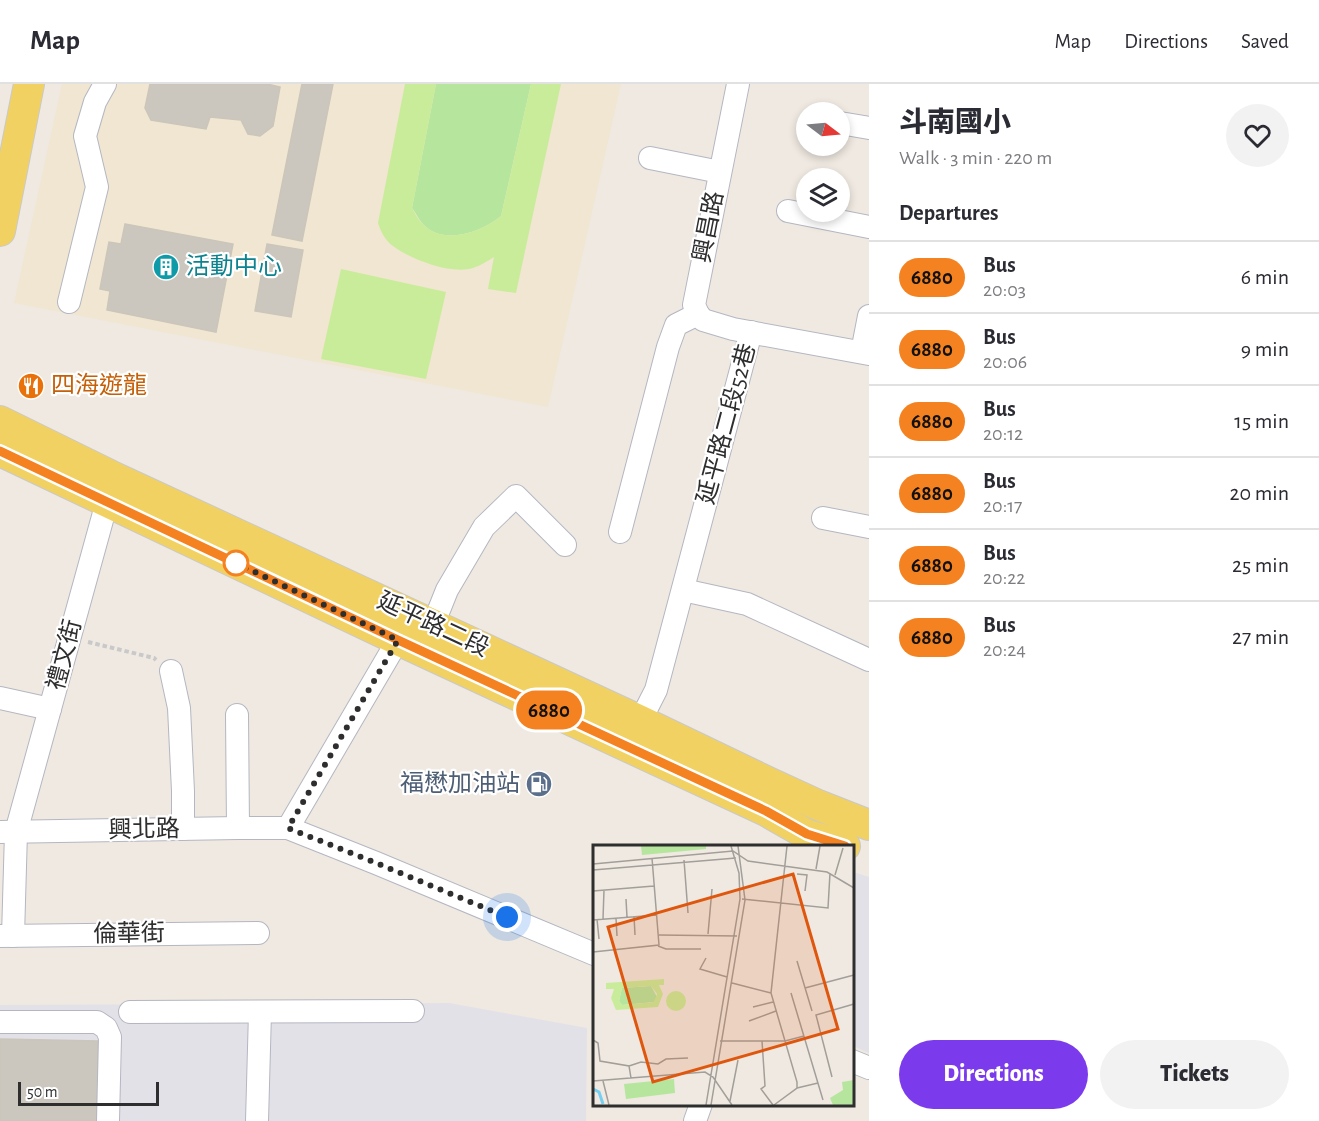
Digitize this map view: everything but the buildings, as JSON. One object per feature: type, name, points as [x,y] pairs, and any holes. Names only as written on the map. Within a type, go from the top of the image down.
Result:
[{"type":"main road","points":[[0,231],[29,84]]},
{"type":"main road","name":"延平路二段","points":[[0,421],[112,490]]},
{"type":"main road","name":"延平路二段","points":[[0,451],[112,490],[269,564],[433,625],[634,734],[766,811],[804,840],[838,845]]},
{"type":"main road","name":"延平路二段","points":[[269,564],[398,640],[869,825]]},
{"type":"main road","points":[[854,850],[869,854]]},
{"type":"street","points":[[69,302],[97,187],[85,136],[95,102],[105,84]]},
{"type":"street","name":"興昌路","points":[[698,314],[694,306],[738,84]]},
{"type":"street","points":[[850,125],[869,128]]},
{"type":"street","points":[[650,158],[720,172]]},
{"type":"street","points":[[788,211],[869,227]]},
{"type":"street","points":[[620,532],[668,347],[676,325],[698,314],[703,320],[751,332]]},
{"type":"street","name":"延平路二段52巷","points":[[634,734],[656,690],[751,332],[865,353],[869,316]]},
{"type":"street","name":"禮文街","points":[[6,936],[8,832],[50,709],[112,490]]},
{"type":"street","points":[[433,625],[447,590],[484,527],[516,496],[565,545]]},
{"type":"street","points":[[823,518],[869,527]]},
{"type":"street","points":[[683,590],[747,604],[869,660]]},
{"type":"street","points":[[398,640],[288,828],[593,954]]},
{"type":"street","points":[[171,671],[179,708],[183,829]]},
{"type":"street","points":[[0,698],[50,709]]},
{"type":"street","points":[[237,715],[238,828]]},
{"type":"street","points":[[804,840],[818,806]]},
{"type":"street","name":"興北路","points":[[8,832],[288,828]]},
{"type":"street","name":"倫華街","points":[[6,936],[258,933]]},
{"type":"street","points":[[130,1012],[413,1011]]},
{"type":"street","points":[[257,1121],[260,1012]]},
{"type":"street","points":[[0,1022],[97,1023],[106,1028],[110,1036],[108,1121]]},
{"type":"street","points":[[854,1062],[869,1068]]},
{"type":"street","points":[[694,1121],[700,1106]]},
{"type":"path","points":[[69,638],[153,658],[171,671]]},
{"type":"shaded area","points":[[62,84],[621,84],[548,407],[14,303]]},
{"type":"shaded area","points":[[854,872],[869,877],[869,1053],[854,1046]]},
{"type":"shaded area","points":[[449,1003],[587,1028],[586,1121],[0,1121],[0,1005]]},
{"type":"green space","points":[[405,84],[436,84],[412,208],[420,221],[431,231],[451,235],[484,227],[501,216],[531,84],[561,84],[516,293],[488,289],[494,257],[481,265],[464,270],[443,268],[420,261],[400,251],[390,244],[382,233],[378,223]]},
{"type":"green space","points":[[436,84],[531,84],[501,216],[484,227],[462,234],[451,235],[431,231],[412,208]]},
{"type":"green space","points":[[341,269],[446,292],[426,379],[321,359]]},
{"type":"bus line","name":"6880","points":[[0,451],[766,811],[807,834],[842,845]]},
{"type":"place","name":"活動中心","points":[[166,267]]},
{"type":"place","name":"四海遊龍","points":[[31,386]]},
{"type":"place","name":"福懋加油站","points":[[539,784]]},
{"type":"route","points":[[236,563],[398,640],[288,828],[507,917]]}]
